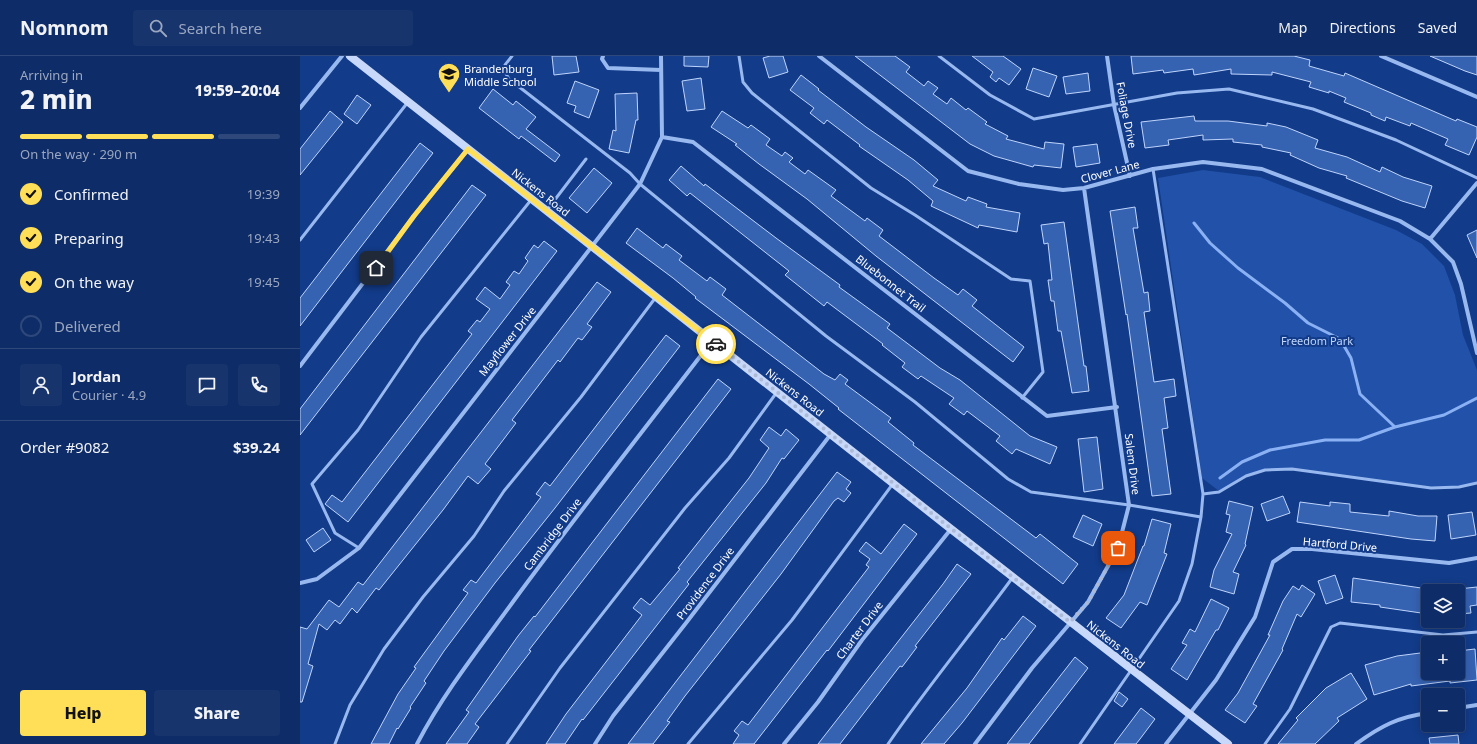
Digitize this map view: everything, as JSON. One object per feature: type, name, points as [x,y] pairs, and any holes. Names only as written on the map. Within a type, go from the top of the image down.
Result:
[{"type":"street","points":[[300,108],[342,56]]},
{"type":"street","name":"Nickens Road","points":[[350,56],[951,529],[1228,744]]},
{"type":"street","points":[[603,56],[602,59],[608,68],[661,70]]},
{"type":"street","name":"Mayflower Drive","points":[[300,583],[317,579],[359,548],[640,184],[662,136],[661,56]]},
{"type":"street","name":"Clover Lane","points":[[819,56],[968,171],[1019,184],[1063,190],[1084,188],[1153,169],[1203,162],[1262,169],[1400,221],[1430,239]]},
{"type":"street","name":"Foliage Drive","points":[[1107,56],[1114,105],[1130,176]]},
{"type":"street","points":[[1380,56],[1477,97]]},
{"type":"street","name":"Bluebonnet Trail","points":[[662,136],[693,142],[755,188],[1047,416],[1117,407]]},
{"type":"street","points":[[300,366],[414,216],[468,149]]},
{"type":"street","points":[[1477,183],[1430,239],[1453,262],[1461,284],[1477,353]]},
{"type":"street","name":"Salem Drive","points":[[975,744],[1070,622],[1088,602],[1118,548],[1129,505],[1117,407],[1084,188]]},
{"type":"street","name":"Cambridge Drive","points":[[417,744],[428,723],[467,665],[570,525],[712,341]]},
{"type":"street","name":"Providence Drive","points":[[595,744],[613,716],[831,434]]},
{"type":"street","name":"Charter Drive","points":[[784,744],[818,702],[862,640],[951,529]]},
{"type":"street","name":"Hartford Drive","points":[[1166,744],[1216,680],[1255,617],[1273,562],[1292,549],[1312,549],[1449,563],[1477,558]]},
{"type":"street","points":[[1465,707],[1477,705]]},
{"type":"street","points":[[1356,744],[1380,727],[1412,715],[1421,714]]},
{"type":"lane","points":[[512,56],[505,65],[505,72],[510,79],[630,173],[640,184],[826,336],[915,402],[1008,479],[1032,492],[1129,505],[1201,517]]},
{"type":"lane","points":[[739,56],[743,82],[752,93],[871,188],[915,214],[1011,279],[1030,281],[1043,372],[1022,398]]},
{"type":"lane","points":[[939,56],[990,95],[1034,119],[1177,93],[1229,89],[1313,109],[1396,140],[1477,178]]},
{"type":"lane","points":[[300,240],[408,102]]},
{"type":"lane","points":[[547,210],[586,159]]},
{"type":"lane","points":[[1080,744],[1179,601],[1192,564],[1201,517],[1203,494],[1153,169]]},
{"type":"lane","points":[[359,548],[335,533],[312,484],[358,430],[421,337],[532,199]]},
{"type":"lane","points":[[335,744],[350,705],[384,650],[423,597],[474,536],[504,491],[581,397],[656,297]]},
{"type":"lane","points":[[507,744],[560,668],[685,508],[729,458],[777,392]]},
{"type":"lane","points":[[1203,494],[1219,492],[1246,476],[1272,469],[1292,469],[1431,488],[1459,487],[1477,484]]},
{"type":"lane","points":[[688,744],[792,620],[893,483]]},
{"type":"lane","points":[[888,744],[918,700],[966,640],[1013,577]]},
{"type":"lane","points":[[1265,744],[1290,709],[1331,627],[1340,623],[1443,635],[1477,632]]},
{"type":"green space","name":"Freedom Park","points":[[1203,170],[1260,177],[1396,230],[1422,244],[1444,266],[1455,295],[1463,335],[1477,370],[1477,482],[1451,489],[1431,489],[1294,469],[1258,471],[1219,491],[1202,478],[1158,178]]},
{"type":"building","points":[[552,56],[576,56],[579,72],[554,75]]},
{"type":"building","points":[[684,56],[709,56],[708,67],[684,66]]},
{"type":"building","points":[[770,56],[783,56],[788,72],[769,78],[763,58]]},
{"type":"building","points":[[855,56],[895,56],[910,67],[906,72],[924,86],[928,81],[938,88],[933,94],[947,104],[951,98],[966,110],[968,108],[987,122],[985,124],[1008,136],[1006,139],[1044,149],[1045,142],[1064,144],[1061,168],[1034,165],[1033,167],[994,156],[970,144]]},
{"type":"building","points":[[972,56],[1003,56],[1021,69],[1009,85],[999,78],[996,82],[990,77],[993,72]]},
{"type":"building","points":[[1131,56],[1294,56],[1310,60],[1309,66],[1344,76],[1345,73],[1456,121],[1457,119],[1477,127],[1477,137],[1469,155],[1445,145],[1448,139],[1411,123],[1410,126],[1386,117],[1385,121],[1371,115],[1371,113],[1344,102],[1346,98],[1329,91],[1329,93],[1309,87],[1311,82],[1272,72],[1272,75],[1231,74],[1231,69],[1194,75],[1193,69],[1164,73],[1163,70],[1133,74]]},
{"type":"building","points":[[1430,56],[1477,56],[1477,75],[1465,71]]},
{"type":"building","points":[[1033,68],[1057,76],[1049,97],[1026,89]]},
{"type":"building","points":[[1088,73],[1090,91],[1066,94],[1063,77]]},
{"type":"building","points":[[801,75],[866,127],[914,160],[938,180],[933,186],[966,201],[968,197],[987,204],[986,207],[1020,213],[1017,232],[979,225],[978,228],[931,206],[933,201],[908,180],[859,146],[860,145],[827,120],[824,124],[810,113],[814,108],[790,90]]},
{"type":"building","points":[[701,78],[705,109],[687,111],[682,81]]},
{"type":"building","points":[[575,81],[599,90],[589,118],[574,112],[576,106],[567,103]]},
{"type":"building","points":[[493,89],[513,105],[516,101],[536,117],[526,129],[560,155],[555,162],[521,136],[519,139],[479,108]]},
{"type":"building","points":[[637,93],[638,120],[636,120],[629,153],[609,149],[613,130],[616,131],[615,94]]},
{"type":"building","points":[[357,95],[371,105],[357,124],[344,114]]},
{"type":"building","points":[[330,111],[343,122],[300,175],[300,149]]},
{"type":"building","points":[[722,111],[748,128],[751,125],[770,139],[766,145],[782,156],[785,152],[793,158],[789,162],[805,174],[808,170],[836,190],[831,196],[865,221],[867,218],[883,230],[879,236],[934,278],[958,295],[963,289],[977,300],[972,306],[1024,347],[1013,362],[876,256],[807,199],[735,145],[737,144],[711,127]]},
{"type":"building","points":[[1194,116],[1195,121],[1228,121],[1267,126],[1267,123],[1286,127],[1318,140],[1315,148],[1347,157],[1380,172],[1382,167],[1403,177],[1432,186],[1425,208],[1402,201],[1346,178],[1347,176],[1319,168],[1290,155],[1291,153],[1262,147],[1262,145],[1233,142],[1233,139],[1203,140],[1203,135],[1168,140],[1169,145],[1145,148],[1141,122]]},
{"type":"building","points":[[420,143],[433,153],[300,326],[300,298]]},
{"type":"building","points":[[1097,144],[1100,163],[1076,167],[1073,147]]},
{"type":"building","points":[[681,166],[704,186],[705,184],[840,285],[839,287],[890,324],[887,328],[940,368],[960,380],[1030,436],[1057,447],[1050,464],[1016,449],[1012,454],[996,441],[1000,436],[967,411],[964,415],[949,404],[954,398],[921,376],[918,379],[902,367],[905,363],[882,345],[883,344],[827,302],[824,306],[785,275],[789,271],[690,193],[687,196],[669,180]]},
{"type":"building","points":[[594,168],[612,183],[587,213],[569,198]]},
{"type":"building","points":[[472,185],[486,195],[300,435],[300,409]]},
{"type":"building","points":[[1135,207],[1138,228],[1133,228],[1144,293],[1148,292],[1150,311],[1144,312],[1154,382],[1174,379],[1176,396],[1164,398],[1168,428],[1162,429],[1171,494],[1152,496],[1127,314],[1126,315],[1110,211]]},
{"type":"building","points":[[1064,222],[1084,366],[1086,366],[1089,391],[1072,393],[1061,331],[1058,331],[1054,301],[1051,301],[1048,280],[1052,280],[1048,243],[1044,244],[1041,225]]},
{"type":"building","points":[[637,228],[663,248],[666,244],[682,256],[679,260],[707,281],[710,277],[726,289],[722,295],[824,374],[835,380],[840,374],[848,380],[845,384],[891,418],[888,422],[914,443],[913,445],[1036,538],[1040,534],[1078,564],[1063,584],[838,409],[839,408],[809,384],[695,298],[696,297],[673,278],[626,243]]},
{"type":"building","points":[[1477,230],[1477,258],[1467,235]]},
{"type":"building","points":[[544,241],[557,251],[348,522],[325,504],[332,495],[342,502],[472,334],[468,331],[477,320],[480,322],[490,309],[476,299],[485,287],[500,299],[510,285],[506,282],[514,271],[519,274],[528,261],[525,258],[534,245],[538,248]]},
{"type":"building","points":[[597,282],[611,292],[587,324],[592,327],[582,340],[578,338],[560,362],[558,360],[512,420],[516,423],[485,464],[491,469],[478,484],[468,476],[443,510],[379,590],[376,588],[357,613],[352,608],[340,624],[335,620],[327,630],[319,624],[308,664],[313,666],[302,702],[300,702],[300,627],[307,629],[329,600],[339,607],[358,582],[363,585]]},
{"type":"building","points":[[666,335],[680,346],[495,583],[444,651],[424,681],[426,683],[398,729],[397,728],[389,744],[371,744],[398,694],[416,668],[414,667],[468,593],[463,590],[471,580],[476,583],[541,497],[536,494],[545,482],[550,486]]},
{"type":"building","points":[[718,379],[731,389],[529,650],[531,651],[475,724],[479,727],[467,744],[446,744],[469,712],[466,710],[518,636],[534,616],[535,617]]},
{"type":"building","points":[[769,427],[781,436],[786,429],[799,440],[784,459],[782,458],[766,483],[687,582],[689,584],[583,720],[582,719],[565,744],[546,744],[566,714],[642,615],[633,608],[641,598],[650,605],[680,569],[678,568],[749,478],[769,448],[760,440]]},
{"type":"building","points":[[1097,437],[1103,489],[1084,492],[1078,439]]},
{"type":"building","points":[[837,472],[851,482],[846,489],[851,493],[844,502],[838,498],[834,501],[781,574],[685,696],[667,721],[670,722],[653,744],[628,744]]},
{"type":"building","points":[[1283,496],[1290,513],[1267,521],[1261,504]]},
{"type":"building","points":[[1229,501],[1253,507],[1246,545],[1233,572],[1239,574],[1234,594],[1210,587],[1214,570],[1232,534],[1226,532],[1230,515],[1226,514]]},
{"type":"building","points":[[1300,502],[1330,506],[1330,502],[1350,504],[1350,512],[1389,516],[1389,511],[1418,516],[1437,516],[1435,541],[1411,539],[1297,522]]},
{"type":"building","points":[[1472,512],[1476,535],[1451,539],[1448,515]]},
{"type":"building","points":[[1083,515],[1102,524],[1093,546],[1073,537]]},
{"type":"building","points":[[1152,519],[1171,524],[1164,553],[1167,554],[1147,605],[1140,602],[1121,628],[1106,618],[1124,595],[1144,546]]},
{"type":"building","points":[[904,524],[917,534],[828,651],[827,650],[754,744],[733,744],[739,735],[734,731],[742,721],[748,725],[869,567],[866,565],[870,559],[859,551],[866,542],[881,554]]},
{"type":"building","points":[[323,528],[331,540],[314,552],[306,540]]},
{"type":"building","points":[[957,564],[971,574],[915,646],[917,647],[902,667],[900,666],[840,744],[818,744],[943,584]]},
{"type":"building","points":[[1335,575],[1343,598],[1326,604],[1318,581]]},
{"type":"building","points":[[1353,578],[1421,588],[1421,613],[1380,607],[1380,605],[1351,602]]},
{"type":"building","points":[[1302,585],[1315,594],[1301,617],[1297,614],[1282,649],[1283,650],[1253,704],[1257,706],[1245,723],[1225,710],[1238,693],[1270,635],[1268,635],[1283,601],[1293,586],[1299,590]]},
{"type":"building","points":[[1477,587],[1477,605],[1470,606],[1471,613],[1465,613],[1465,588]]},
{"type":"building","points":[[1211,599],[1229,608],[1218,630],[1216,630],[1187,680],[1171,669],[1187,645],[1182,643],[1190,629],[1195,632]]},
{"type":"building","points":[[1023,616],[1036,626],[962,723],[944,744],[921,744],[967,688],[1002,638],[1004,640]]},
{"type":"building","points":[[1475,649],[1477,680],[1450,683],[1450,681],[1411,686],[1411,684],[1374,695],[1365,665],[1397,656],[1421,653],[1421,680],[1465,680],[1465,650]]},
{"type":"building","points":[[1075,657],[1088,668],[1029,744],[1007,744]]},
{"type":"building","points":[[1351,673],[1367,699],[1337,718],[1339,721],[1315,744],[1278,744],[1298,720],[1296,718],[1326,688]]},
{"type":"building","points":[[1119,692],[1128,699],[1122,707],[1114,701]]},
{"type":"building","points":[[1141,708],[1155,719],[1140,739],[1136,744],[1114,744]]},
{"type":"building","points":[[1458,735],[1459,744],[1430,744],[1429,738]]},
{"type":"waterway","points":[[1194,223],[1210,243],[1238,268],[1285,303],[1308,323],[1340,339],[1351,358],[1360,394],[1395,427]]},
{"type":"waterway","points":[[1220,478],[1242,462],[1270,450],[1325,440],[1359,440],[1395,427],[1444,415],[1477,398]]},
{"type":"way so far","points":[[716,344],[1070,622],[1088,602],[1118,548]]},
{"type":"place","name":"Brandenburg Middle School","points":[[449,94]]},
{"type":"route","points":[[376,268],[414,216],[468,149],[716,344]]}]
